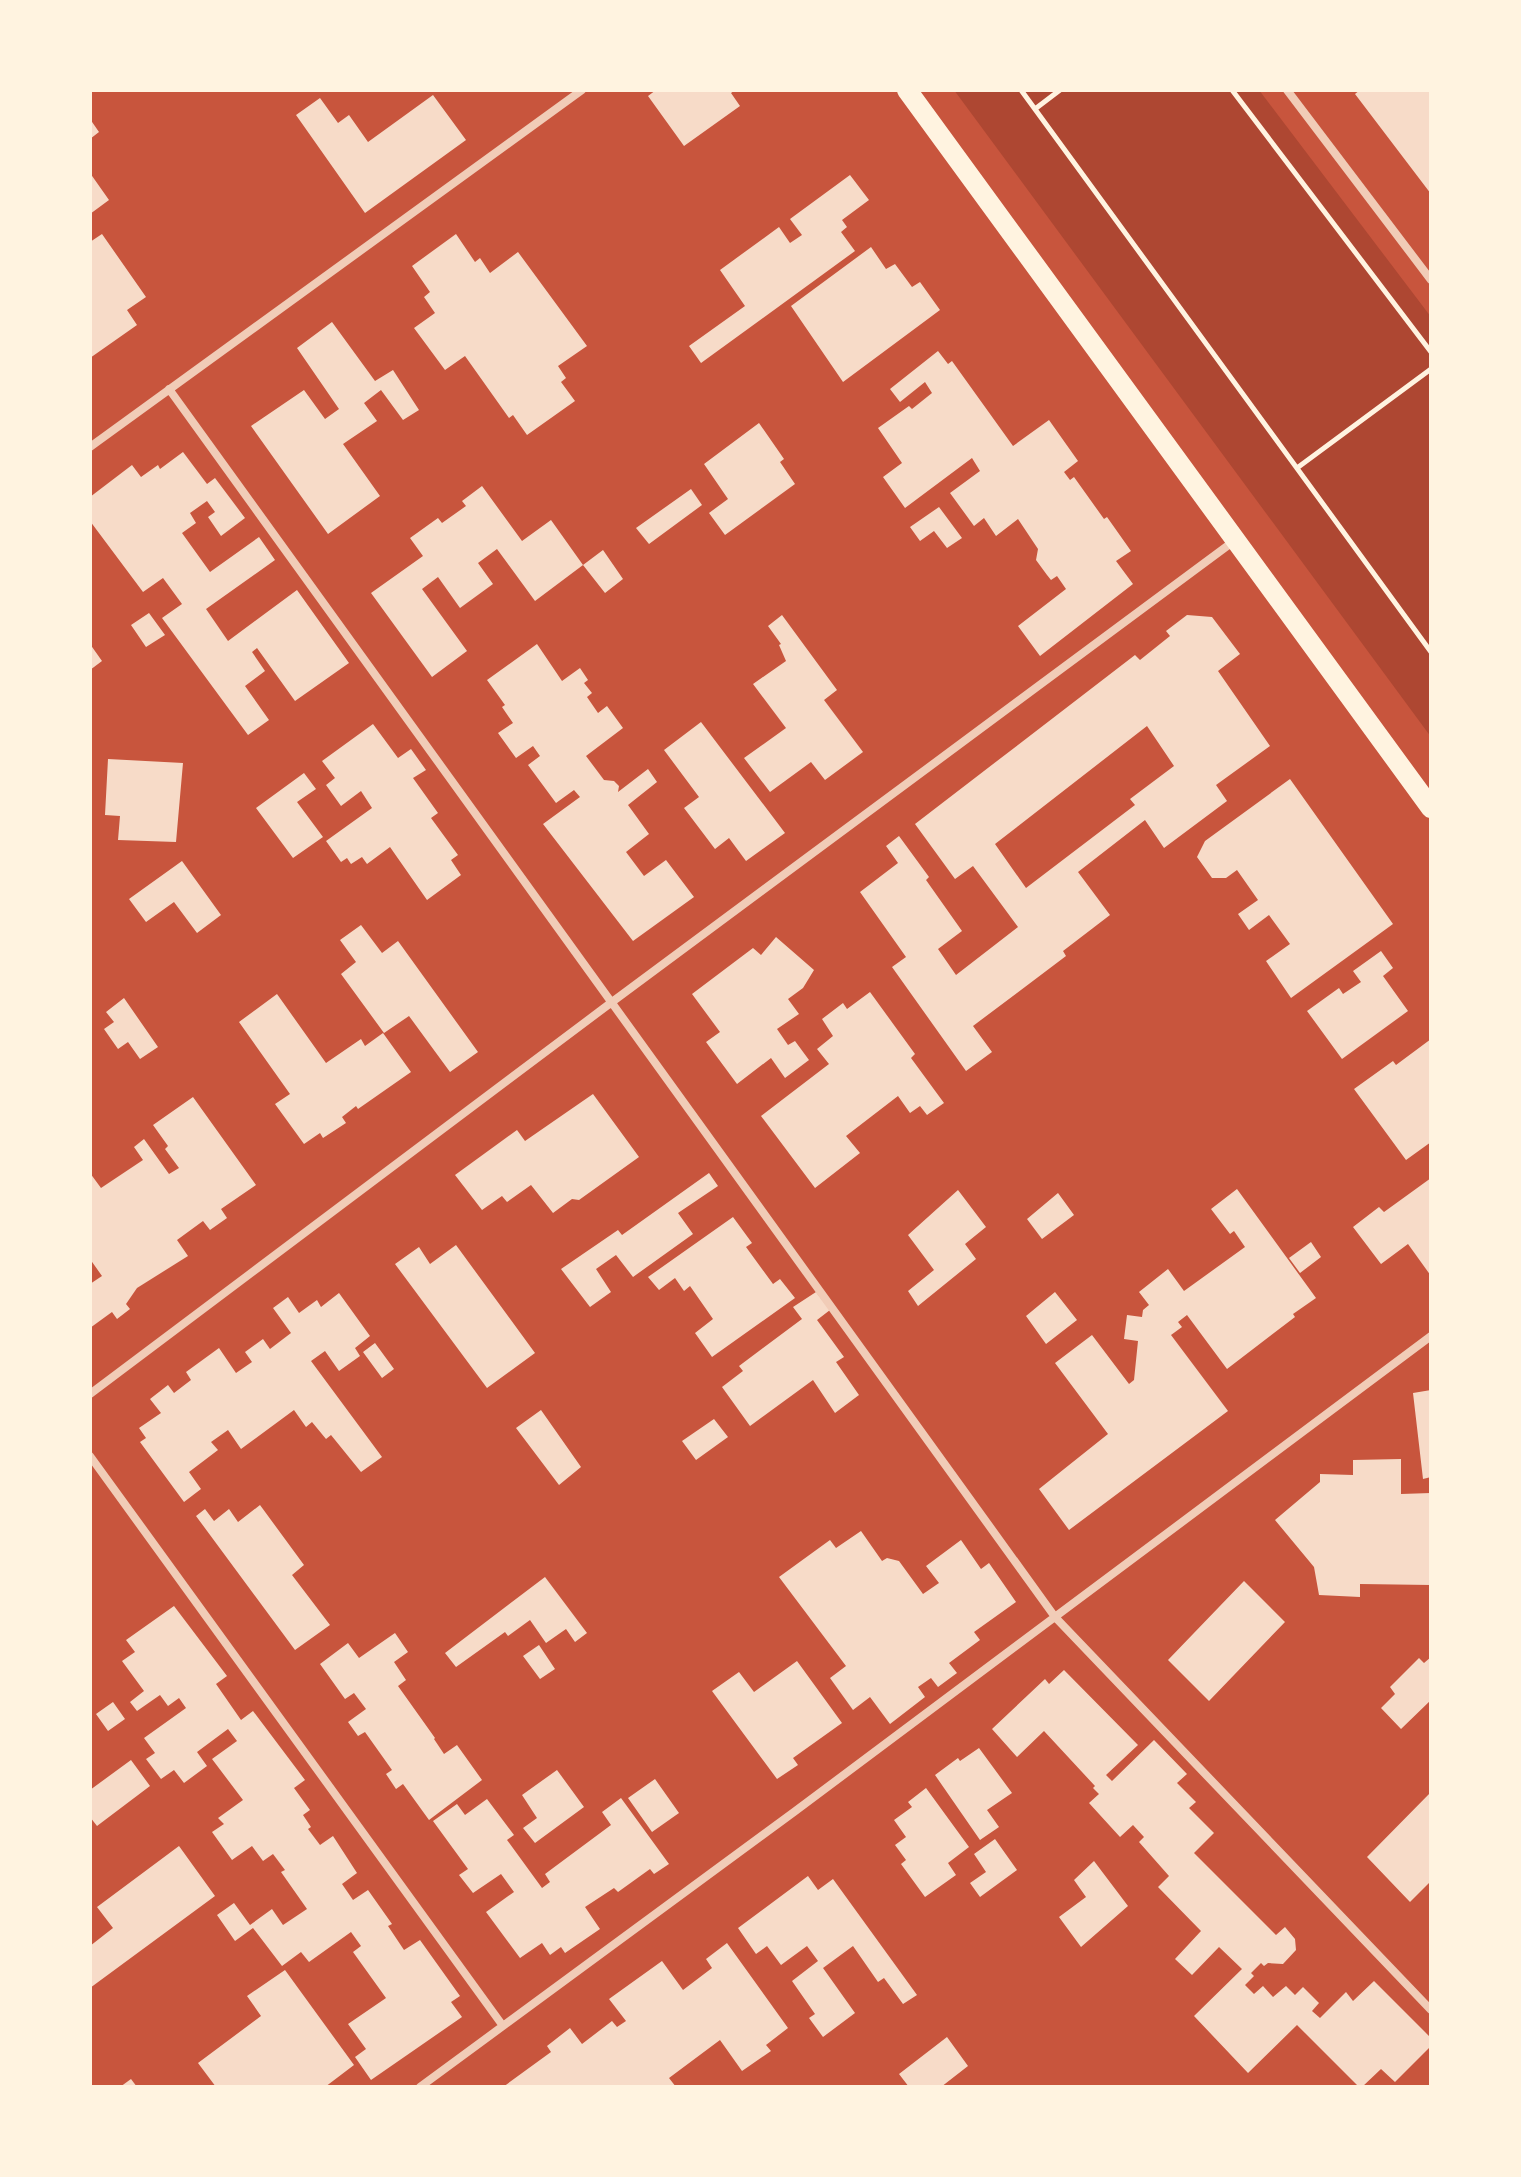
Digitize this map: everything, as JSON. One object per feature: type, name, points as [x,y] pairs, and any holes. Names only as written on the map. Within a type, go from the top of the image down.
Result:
[{"type":"main road","points":[[907,90],[1431,808]]},
{"type":"street","points":[[90,447],[582,90]]},
{"type":"street","points":[[1287,90],[1431,280]]},
{"type":"street","points":[[169,389],[1055,1617],[1431,2010]]},
{"type":"street","points":[[90,1394],[612,1002],[1235,541]]},
{"type":"street","points":[[420,2087],[1431,1336]]},
{"type":"street","points":[[90,1456],[503,2026]]},
{"type":"path","points":[[1021,90],[1431,652]]},
{"type":"path","points":[[1035,109],[1060,90]]},
{"type":"path","points":[[1232,90],[1431,352]]},
{"type":"path","points":[[1297,468],[1431,369]]},
{"type":"shaded area","points":[[954,90],[1259,90],[1431,317],[1431,737]]},
{"type":"building","points":[[656,90],[735,90],[731,93],[740,106],[684,146],[648,96]]},
{"type":"building","points":[[1360,90],[1431,90],[1431,194],[1355,94]]},
{"type":"building","points":[[433,95],[466,140],[365,213],[296,115],[320,98],[338,123],[349,115],[368,142]]},
{"type":"building","points":[[90,119],[99,132],[90,139]]},
{"type":"building","points":[[90,173],[109,200],[90,214]]},
{"type":"building","points":[[850,175],[869,200],[842,220],[847,227],[841,232],[855,251],[701,363],[689,346],[745,306],[720,270],[779,227],[790,243],[802,235],[790,219]]},
{"type":"building","points":[[102,234],[146,297],[127,310],[137,325],[90,358],[90,242]]},
{"type":"building","points":[[456,234],[475,262],[480,258],[490,273],[518,252],[587,346],[558,366],[566,378],[561,382],[575,401],[527,435],[513,415],[509,418],[465,356],[445,370],[414,328],[435,313],[424,297],[430,292],[412,266]]},
{"type":"building","points":[[871,247],[886,269],[895,264],[912,287],[920,282],[940,310],[843,382],[791,306]]},
{"type":"building","points":[[332,322],[375,381],[393,370],[419,410],[403,420],[381,390],[364,403],[377,421],[343,444],[380,496],[328,534],[251,426],[304,390],[325,419],[339,409],[297,348]]},
{"type":"building","points":[[938,351],[948,364],[952,361],[1013,446],[1049,420],[1078,461],[1064,472],[1070,480],[1074,477],[1131,551],[1116,561],[1133,584],[1040,656],[1018,626],[1066,589],[1057,576],[1051,580],[1036,560],[1038,549],[1018,519],[996,536],[984,518],[974,526],[950,493],[980,471],[972,458],[905,508],[883,477],[902,463],[878,428],[909,406],[912,409],[932,393],[925,382],[900,402],[890,389]]},
{"type":"building","points":[[759,423],[784,459],[780,462],[795,484],[725,535],[709,513],[728,499],[704,464]]},
{"type":"building","points":[[183,452],[207,484],[215,478],[245,518],[221,536],[208,517],[215,512],[207,501],[190,513],[196,523],[182,533],[210,572],[259,537],[275,560],[206,609],[228,641],[297,590],[349,663],[295,701],[257,648],[252,652],[265,671],[245,686],[269,720],[248,735],[162,618],[182,604],[163,578],[143,592],[90,521],[90,497],[132,465],[141,477],[158,465],[160,469]]},
{"type":"building","points":[[482,486],[522,541],[551,520],[583,565],[535,601],[497,549],[478,563],[493,584],[460,608],[438,577],[422,589],[467,651],[432,677],[371,593],[423,556],[410,538],[438,518],[442,523],[466,506],[462,501]]},
{"type":"building","points":[[691,489],[702,505],[649,544],[636,528]]},
{"type":"building","points":[[939,507],[962,538],[947,548],[934,531],[920,541],[910,527]]},
{"type":"building","points":[[603,550],[623,579],[605,593],[583,565]]},
{"type":"building","points":[[149,613],[165,635],[146,647],[131,625]]},
{"type":"building","points":[[782,615],[837,690],[824,700],[863,752],[825,780],[811,762],[770,792],[744,758],[786,728],[753,684],[786,661],[781,644],[768,626]]},
{"type":"building","points":[[1187,615],[1212,617],[1240,654],[1218,671],[1270,746],[1216,785],[1227,801],[1164,848],[1145,820],[1078,872],[1110,915],[1063,951],[1066,956],[973,1026],[992,1052],[966,1071],[892,967],[906,957],[860,892],[898,863],[886,846],[899,836],[962,931],[938,949],[956,975],[1018,927],[973,866],[955,879],[915,824],[1135,655],[1140,660],[1170,636],[1166,631]],"holes":[[[1147,726],[1174,766],[1130,799],[1135,805],[1026,888],[995,844]]]},
{"type":"building","points":[[90,644],[102,661],[90,670]]},
{"type":"building","points":[[537,644],[562,681],[580,668],[588,680],[584,683],[592,693],[587,697],[598,713],[607,706],[623,728],[586,756],[604,780],[614,781],[619,786],[618,792],[648,769],[657,782],[628,805],[649,834],[626,852],[644,876],[666,860],[694,897],[633,941],[543,824],[580,797],[574,790],[556,803],[528,765],[540,756],[533,746],[516,758],[498,733],[513,723],[502,707],[505,705],[487,680]]},
{"type":"building","points":[[701,722],[785,833],[746,861],[729,838],[715,849],[684,808],[699,797],[664,750]]},
{"type":"building","points":[[373,724],[398,758],[411,749],[426,770],[413,778],[438,813],[431,818],[458,855],[451,860],[461,875],[427,900],[390,847],[367,864],[362,857],[351,864],[347,858],[341,862],[326,841],[372,808],[361,791],[341,806],[326,785],[335,778],[322,761]]},
{"type":"building","points":[[108,759],[183,763],[176,842],[118,840],[120,816],[105,815]]},
{"type":"building","points":[[304,773],[316,789],[297,802],[323,837],[293,858],[256,808]]},
{"type":"building","points":[[1290,779],[1393,924],[1291,998],[1266,961],[1290,944],[1269,915],[1249,930],[1238,914],[1258,900],[1237,870],[1226,878],[1212,878],[1197,857],[1205,841]]},
{"type":"building","points":[[182,861],[221,915],[197,933],[174,902],[146,922],[129,899]]},
{"type":"building","points":[[361,925],[382,953],[398,941],[478,1052],[450,1072],[409,1016],[384,1033],[341,974],[356,962],[340,940]]},
{"type":"building","points":[[776,937],[814,970],[803,988],[788,999],[799,1014],[777,1029],[788,1045],[795,1041],[809,1060],[785,1078],[771,1058],[737,1084],[706,1042],[720,1032],[692,994],[753,948],[761,955]]},
{"type":"building","points":[[1381,951],[1393,968],[1383,976],[1408,1011],[1342,1059],[1307,1011],[1339,988],[1343,994],[1361,982],[1353,971]]},
{"type":"building","points":[[870,992],[915,1054],[911,1058],[944,1103],[927,1115],[920,1106],[910,1113],[898,1096],[846,1136],[860,1153],[815,1188],[761,1116],[829,1064],[817,1049],[833,1036],[822,1019],[843,1003],[847,1009]]},
{"type":"building","points":[[277,994],[326,1063],[361,1039],[365,1046],[383,1033],[411,1072],[358,1109],[356,1106],[342,1117],[346,1123],[323,1138],[320,1133],[304,1144],[275,1104],[290,1094],[239,1022]]},
{"type":"building","points":[[124,998],[158,1047],[140,1059],[128,1042],[118,1049],[104,1029],[114,1022],[106,1012]]},
{"type":"building","points":[[1431,1039],[1431,1142],[1406,1160],[1354,1089],[1393,1061],[1396,1065]]},
{"type":"building","points":[[593,1094],[639,1157],[579,1200],[572,1199],[553,1213],[531,1185],[507,1202],[502,1196],[482,1210],[455,1175],[517,1130],[525,1141]]},
{"type":"building","points":[[193,1097],[256,1185],[221,1209],[227,1218],[210,1230],[203,1221],[177,1240],[188,1256],[137,1288],[126,1304],[130,1309],[117,1319],[112,1312],[90,1328],[90,1284],[102,1276],[90,1259],[90,1173],[101,1188],[143,1160],[134,1147],[144,1139],[169,1174],[179,1168],[153,1125]]},
{"type":"building","points":[[709,1173],[718,1186],[678,1213],[693,1234],[633,1277],[616,1255],[596,1269],[611,1292],[590,1307],[561,1269],[618,1230],[622,1235]]},
{"type":"building","points":[[1431,1178],[1431,1276],[1408,1244],[1381,1264],[1353,1227],[1379,1207],[1384,1212]]},
{"type":"building","points":[[1237,1189],[1316,1298],[1227,1369],[1187,1315],[1178,1322],[1182,1327],[1171,1335],[1228,1411],[1069,1530],[1039,1489],[1108,1434],[1055,1363],[1092,1335],[1129,1384],[1134,1380],[1138,1341],[1124,1339],[1127,1315],[1142,1317],[1143,1310],[1149,1305],[1139,1292],[1168,1269],[1184,1291],[1245,1247],[1234,1231],[1230,1234],[1211,1209]]},
{"type":"building","points":[[958,1190],[986,1227],[965,1244],[976,1259],[918,1306],[908,1291],[934,1270],[908,1235]]},
{"type":"building","points":[[1058,1193],[1074,1215],[1042,1239],[1027,1219]]},
{"type":"building","points":[[733,1217],[752,1243],[746,1247],[773,1284],[780,1279],[795,1298],[712,1357],[695,1333],[713,1319],[690,1286],[684,1291],[675,1278],[659,1290],[648,1277]]},
{"type":"building","points":[[1311,1242],[1321,1257],[1300,1273],[1289,1258]]},
{"type":"building","points":[[456,1245],[535,1353],[487,1388],[395,1264],[419,1247],[430,1264]]},
{"type":"building","points":[[816,1292],[830,1310],[817,1320],[844,1357],[836,1362],[859,1395],[835,1413],[813,1380],[750,1426],[722,1387],[743,1371],[739,1366],[802,1319],[793,1307]]},
{"type":"building","points":[[1055,1292],[1077,1320],[1046,1344],[1026,1316]]},
{"type":"building","points":[[339,1293],[370,1336],[355,1348],[360,1356],[339,1371],[325,1351],[311,1361],[382,1457],[361,1472],[331,1435],[326,1439],[312,1422],[306,1427],[294,1410],[241,1449],[228,1430],[211,1442],[218,1450],[189,1472],[201,1489],[184,1502],[140,1442],[146,1438],[139,1428],[161,1413],[150,1399],[168,1385],[174,1393],[191,1380],[186,1372],[219,1348],[236,1373],[252,1362],[245,1352],[263,1339],[270,1349],[291,1333],[273,1308],[288,1297],[299,1313],[317,1300],[321,1307]]},
{"type":"building","points":[[375,1343],[394,1369],[382,1378],[363,1352]]},
{"type":"building","points":[[1431,1390],[1431,1477],[1423,1479],[1413,1393]]},
{"type":"building","points":[[541,1410],[581,1467],[559,1485],[516,1428]]},
{"type":"building","points":[[714,1419],[728,1437],[696,1460],[682,1441]]},
{"type":"building","points":[[1401,1459],[1401,1494],[1431,1493],[1431,1585],[1360,1584],[1360,1597],[1319,1595],[1314,1567],[1275,1520],[1320,1482],[1320,1474],[1353,1475],[1353,1460]]},
{"type":"building","points":[[260,1505],[304,1565],[292,1575],[330,1625],[295,1650],[196,1516],[205,1509],[214,1521],[229,1509],[238,1522]]},
{"type":"building","points":[[861,1531],[882,1561],[887,1558],[899,1561],[923,1594],[939,1583],[926,1566],[961,1540],[981,1569],[989,1563],[1016,1602],[974,1632],[980,1640],[949,1663],[957,1673],[938,1687],[931,1678],[918,1687],[925,1697],[890,1724],[870,1697],[853,1710],[830,1678],[846,1666],[779,1577],[830,1540],[836,1548]]},
{"type":"building","points":[[545,1577],[587,1633],[575,1642],[566,1629],[546,1643],[530,1620],[508,1636],[505,1632],[456,1667],[445,1653]]},
{"type":"building","points":[[1244,1581],[1285,1622],[1209,1701],[1168,1660]]},
{"type":"building","points":[[174,1606],[227,1676],[216,1684],[241,1720],[253,1711],[305,1780],[294,1788],[310,1810],[303,1815],[311,1827],[308,1829],[320,1845],[333,1836],[357,1873],[342,1884],[353,1900],[368,1890],[392,1924],[388,1926],[404,1950],[420,1940],[460,1996],[451,2002],[462,2017],[371,2080],[355,2057],[366,2049],[348,2024],[386,1998],[353,1952],[361,1946],[351,1932],[309,1962],[301,1952],[282,1966],[253,1928],[235,1941],[217,1915],[234,1903],[250,1925],[272,1909],[283,1925],[307,1909],[281,1872],[285,1870],[273,1854],[263,1861],[252,1846],[232,1860],[212,1832],[224,1824],[218,1818],[243,1800],[212,1759],[237,1741],[228,1729],[197,1752],[207,1766],[184,1783],[174,1770],[161,1779],[146,1759],[155,1753],[144,1738],[186,1708],[179,1698],[168,1706],[160,1695],[137,1711],[130,1702],[144,1691],[122,1661],[135,1652],[126,1640]]},
{"type":"building","points":[[395,1633],[408,1652],[394,1662],[406,1680],[398,1686],[444,1754],[457,1745],[482,1780],[429,1820],[403,1784],[396,1789],[386,1774],[392,1770],[365,1732],[358,1736],[348,1722],[366,1709],[354,1693],[345,1699],[320,1664],[348,1643],[359,1658]]},
{"type":"building","points":[[539,1645],[555,1669],[540,1679],[523,1656]]},
{"type":"building","points":[[1431,1657],[1431,1700],[1401,1729],[1381,1708],[1395,1694],[1390,1687],[1419,1658],[1424,1663]]},
{"type":"building","points":[[797,1661],[842,1723],[793,1758],[798,1765],[777,1779],[712,1691],[739,1672],[754,1692]]},
{"type":"building","points":[[1064,1670],[1138,1745],[1106,1775],[1112,1781],[1154,1740],[1187,1774],[1177,1783],[1196,1802],[1189,1808],[1214,1833],[1194,1853],[1276,1935],[1285,1927],[1295,1939],[1296,1950],[1283,1964],[1268,1963],[1264,1966],[1261,1963],[1245,1985],[1254,1994],[1263,1986],[1273,1997],[1286,1986],[1295,1995],[1303,1987],[1319,2003],[1312,2011],[1320,2018],[1346,1992],[1353,2001],[1374,1981],[1431,2038],[1431,2046],[1395,2082],[1381,2069],[1359,2087],[1297,2025],[1248,2073],[1194,2016],[1242,1969],[1219,1947],[1192,1975],[1175,1959],[1201,1931],[1158,1887],[1169,1876],[1139,1842],[1144,1837],[1133,1825],[1120,1837],[1089,1803],[1099,1794],[1093,1788],[1095,1786],[1044,1731],[1017,1757],[992,1729],[1045,1679],[1049,1684]]},
{"type":"building","points":[[113,1702],[125,1719],[108,1731],[96,1714]]},
{"type":"building","points":[[979,1748],[1012,1793],[987,1810],[999,1827],[980,1840],[935,1775],[958,1758],[960,1761]]},
{"type":"building","points":[[131,1760],[150,1786],[97,1826],[90,1817],[90,1790]]},
{"type":"building","points":[[557,1770],[584,1807],[535,1843],[523,1828],[537,1818],[522,1795]]},
{"type":"building","points":[[655,1779],[679,1813],[652,1832],[628,1798]]},
{"type":"building","points":[[926,1788],[969,1847],[948,1863],[956,1875],[925,1897],[901,1864],[906,1860],[895,1845],[906,1837],[894,1820],[912,1807],[908,1802]]},
{"type":"building","points":[[1431,1792],[1431,1881],[1410,1902],[1367,1857]]},
{"type":"building","points":[[621,1798],[669,1864],[654,1874],[650,1869],[618,1892],[614,1888],[585,1907],[600,1929],[565,1953],[561,1947],[550,1955],[542,1943],[520,1958],[486,1912],[514,1892],[501,1874],[473,1893],[459,1875],[468,1869],[433,1821],[457,1804],[465,1815],[487,1799],[514,1835],[507,1840],[542,1888],[550,1882],[545,1874],[611,1825],[602,1812]]},
{"type":"building","points":[[995,1839],[1017,1870],[980,1897],[970,1883],[986,1872],[974,1854]]},
{"type":"building","points":[[179,1846],[215,1896],[90,1988],[90,1946],[113,1928],[97,1907]]},
{"type":"building","points":[[1094,1861],[1128,1906],[1081,1947],[1059,1917],[1086,1897],[1074,1880]]},
{"type":"building","points":[[808,1876],[818,1890],[833,1879],[917,1995],[903,2004],[884,1978],[878,1982],[853,1946],[823,1968],[855,2013],[823,2037],[809,2018],[815,2014],[792,1981],[818,1961],[807,1946],[781,1965],[767,1946],[756,1954],[738,1928]]},
{"type":"building","points":[[727,1943],[788,2028],[766,2045],[771,2051],[742,2071],[720,2040],[669,2078],[676,2087],[503,2087],[551,2052],[547,2046],[570,2028],[582,2044],[612,2021],[617,2027],[626,2021],[609,1999],[662,1961],[683,1990],[712,1968],[706,1959]]},
{"type":"building","points":[[285,1970],[354,2065],[325,2087],[216,2087],[198,2063],[261,2016],[247,1996]]},
{"type":"building","points":[[947,2037],[968,2066],[941,2087],[909,2087],[899,2074]]},
{"type":"building","points":[[131,2079],[137,2087],[120,2087]]}]
